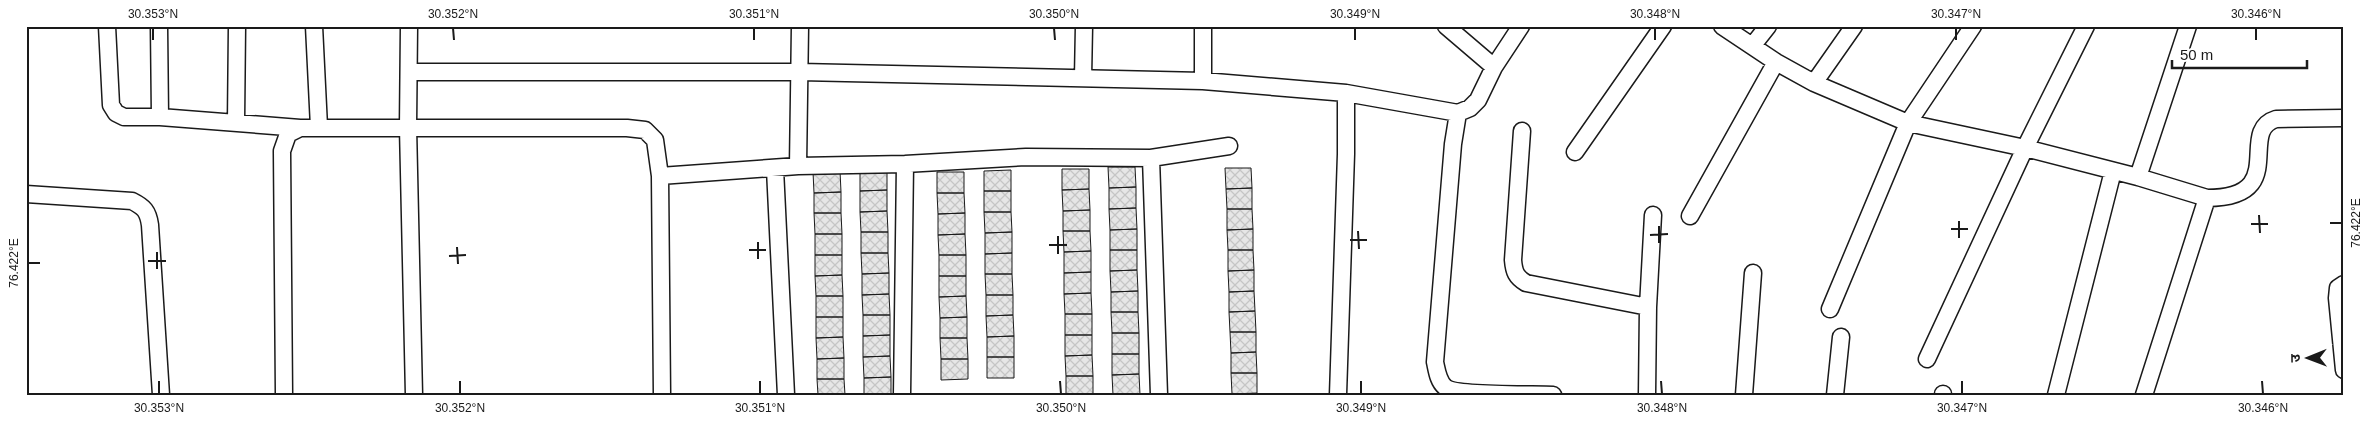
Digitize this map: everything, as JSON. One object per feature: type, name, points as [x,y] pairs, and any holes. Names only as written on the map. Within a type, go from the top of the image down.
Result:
[{"type":"street","points":[[107,26],[111,105],[116,113],[124,117],[160,117],[300,128],[408,127],[645,130],[655,140],[660,176],[662,395]]},
{"type":"street","points":[[159,26],[160,117]]},
{"type":"street","points":[[236,122],[237,26]]},
{"type":"street","points":[[314,26],[319,127]]},
{"type":"street","points":[[409,26],[408,127],[414,395]]},
{"type":"street","points":[[798,166],[800,26]]},
{"type":"street","points":[[1083,78],[1084,26]]},
{"type":"street","points":[[1203,81],[1204,26]]},
{"type":"street","points":[[1446,26],[1494,67]]},
{"type":"street","points":[[408,72],[800,72],[1203,81],[1346,93],[1458,113],[1470,108],[1478,100],[1494,67],[1521,26]]},
{"type":"street","points":[[1575,152],[1663,26]]},
{"type":"street","points":[[1722,26],[1776,62],[1814,83],[1908,123],[2025,148],[2113,170],[2208,198],[2227,198],[2245,192],[2256,178],[2261,137],[2264,127],[2269,121],[2285,118],[2344,118]]},
{"type":"street","points":[[1753,45],[1768,26]]},
{"type":"street","points":[[1814,83],[1854,26]]},
{"type":"street","points":[[1830,309],[1908,123],[1973,26]]},
{"type":"street","points":[[1927,358],[2025,148],[2086,26]]},
{"type":"street","points":[[2138,177],[2188,26]]},
{"type":"street","points":[[1690,216],[1776,62]]},
{"type":"street","points":[[1338,395],[1346,154],[1346,93]]},
{"type":"street","points":[[1458,113],[1453,144],[1435,362],[1439,379],[1446,388],[1462,392],[1553,395]]},
{"type":"street","points":[[284,395],[282,151],[288,134],[300,128]]},
{"type":"street","points":[[1522,131],[1513,260],[1514,271],[1518,278],[1526,283],[1648,307]]},
{"type":"street","points":[[660,176],[798,166],[905,164],[1026,157],[1151,158],[1229,146]]},
{"type":"street","points":[[1151,158],[1159,395]]},
{"type":"street","points":[[902,395],[905,164]]},
{"type":"street","points":[[775,169],[786,395]]},
{"type":"street","points":[[2056,395],[2113,170]]},
{"type":"street","points":[[26,194],[132,201],[143,206],[148,214],[150,225],[161,395]]},
{"type":"street","points":[[2144,395],[2208,198]]},
{"type":"street","points":[[1647,395],[1648,307],[1653,215]]},
{"type":"street","points":[[1744,395],[1753,273]]},
{"type":"street","points":[[2344,284],[2338,288],[2337,298],[2344,370]]},
{"type":"street","points":[[1834,395],[1841,337]]},
{"type":"building","points":[[1108,167],[1135,167],[1136,187],[1109,188]]},
{"type":"building","points":[[1225,168],[1251,168],[1252,188],[1226,189]]},
{"type":"building","points":[[1062,169],[1089,169],[1089,189],[1062,190]]},
{"type":"building","points":[[860,170],[887,170],[887,190],[860,191]]},
{"type":"building","points":[[1011,170],[1011,191],[984,191],[984,171]]},
{"type":"building","points":[[840,171],[841,192],[814,193],[813,172]]},
{"type":"building","points":[[937,172],[964,172],[964,193],[937,193]]},
{"type":"building","points":[[1136,187],[1136,208],[1109,209],[1109,188]]},
{"type":"building","points":[[1252,188],[1252,209],[1227,209],[1226,189]]},
{"type":"building","points":[[1089,189],[1090,210],[1063,211],[1062,190]]},
{"type":"building","points":[[887,190],[887,211],[860,212],[860,191]]},
{"type":"building","points":[[984,191],[1011,191],[1011,212],[984,212]]},
{"type":"building","points":[[841,192],[841,213],[814,213],[814,193]]},
{"type":"building","points":[[937,193],[964,193],[965,213],[938,214]]},
{"type":"building","points":[[1136,208],[1137,229],[1110,230],[1109,209]]},
{"type":"building","points":[[1227,209],[1252,209],[1253,229],[1227,230]]},
{"type":"building","points":[[1090,210],[1090,231],[1063,231],[1063,211]]},
{"type":"building","points":[[887,211],[888,232],[861,232],[860,212]]},
{"type":"building","points":[[984,212],[1011,212],[1012,232],[985,233]]},
{"type":"building","points":[[814,213],[841,213],[842,234],[815,234]]},
{"type":"building","points":[[965,213],[965,234],[938,235],[938,214]]},
{"type":"building","points":[[1137,229],[1137,250],[1110,250],[1110,230]]},
{"type":"building","points":[[1253,229],[1253,250],[1228,250],[1227,230]]},
{"type":"building","points":[[1063,231],[1090,231],[1091,251],[1064,252]]},
{"type":"building","points":[[861,232],[888,232],[888,253],[861,253]]},
{"type":"building","points":[[1012,232],[1012,253],[985,254],[985,233]]},
{"type":"building","points":[[815,234],[842,234],[842,255],[815,255]]},
{"type":"building","points":[[965,234],[966,255],[939,255],[938,235]]},
{"type":"building","points":[[1110,250],[1137,250],[1137,270],[1110,271]]},
{"type":"building","points":[[1228,250],[1253,250],[1254,270],[1228,271]]},
{"type":"building","points":[[1091,251],[1091,272],[1064,273],[1064,252]]},
{"type":"building","points":[[861,253],[888,253],[889,273],[862,274]]},
{"type":"building","points":[[1012,253],[1012,274],[985,274],[985,254]]},
{"type":"building","points":[[815,255],[842,255],[842,275],[815,276]]},
{"type":"building","points":[[939,255],[966,255],[966,276],[939,276]]},
{"type":"building","points":[[1137,270],[1138,291],[1111,292],[1110,271]]},
{"type":"building","points":[[1254,270],[1254,291],[1229,292],[1228,271]]},
{"type":"building","points":[[1091,272],[1091,293],[1064,294],[1064,273]]},
{"type":"building","points":[[889,273],[889,294],[862,295],[862,274]]},
{"type":"building","points":[[985,274],[1012,274],[1013,295],[986,295]]},
{"type":"building","points":[[842,275],[843,296],[816,296],[815,276]]},
{"type":"building","points":[[939,276],[966,276],[966,296],[939,297]]},
{"type":"building","points":[[1138,291],[1138,312],[1111,312],[1111,292]]},
{"type":"building","points":[[1254,291],[1255,311],[1229,312],[1229,292]]},
{"type":"building","points":[[1091,293],[1092,314],[1065,314],[1064,294]]},
{"type":"building","points":[[889,294],[890,315],[863,315],[862,295]]},
{"type":"building","points":[[986,295],[1013,295],[1013,315],[986,316]]},
{"type":"building","points":[[816,296],[843,296],[843,317],[816,317]]},
{"type":"building","points":[[966,296],[967,317],[940,318],[939,297]]},
{"type":"building","points":[[1255,311],[1256,332],[1230,332],[1229,312]]},
{"type":"building","points":[[1111,312],[1138,312],[1139,333],[1112,333]]},
{"type":"building","points":[[1065,314],[1092,314],[1092,335],[1065,335]]},
{"type":"building","points":[[863,315],[890,315],[890,335],[863,336]]},
{"type":"building","points":[[1013,315],[1014,336],[987,337],[986,316]]},
{"type":"building","points":[[816,317],[843,317],[843,337],[816,338]]},
{"type":"building","points":[[967,317],[967,338],[940,338],[940,318]]},
{"type":"building","points":[[1230,332],[1256,332],[1256,352],[1231,353]]},
{"type":"building","points":[[1112,333],[1139,333],[1139,354],[1112,354]]},
{"type":"building","points":[[890,335],[890,356],[863,357],[863,336]]},
{"type":"building","points":[[1065,335],[1092,335],[1092,355],[1065,356]]},
{"type":"building","points":[[1014,336],[1014,357],[987,357],[987,337]]},
{"type":"building","points":[[843,337],[844,358],[817,359],[816,338]]},
{"type":"building","points":[[940,338],[967,338],[968,359],[941,359]]},
{"type":"building","points":[[1256,352],[1257,373],[1231,373],[1231,353]]},
{"type":"building","points":[[1112,354],[1139,354],[1139,374],[1112,375]]},
{"type":"building","points":[[1092,355],[1093,376],[1066,376],[1065,356]]},
{"type":"building","points":[[890,356],[891,377],[864,378],[863,357]]},
{"type":"building","points":[[987,357],[1014,357],[1014,378],[987,378]]},
{"type":"building","points":[[844,358],[844,379],[817,379],[817,359]]},
{"type":"building","points":[[941,359],[968,359],[968,379],[941,380]]},
{"type":"building","points":[[1231,373],[1257,373],[1257,393],[1232,394]]},
{"type":"building","points":[[1139,374],[1140,395],[1113,395],[1112,375]]},
{"type":"building","points":[[1066,376],[1093,376],[1093,395],[1066,395]]},
{"type":"building","points":[[891,377],[891,395],[864,395],[864,378]]},
{"type":"building","points":[[817,379],[844,379],[845,395],[818,395]]}]
